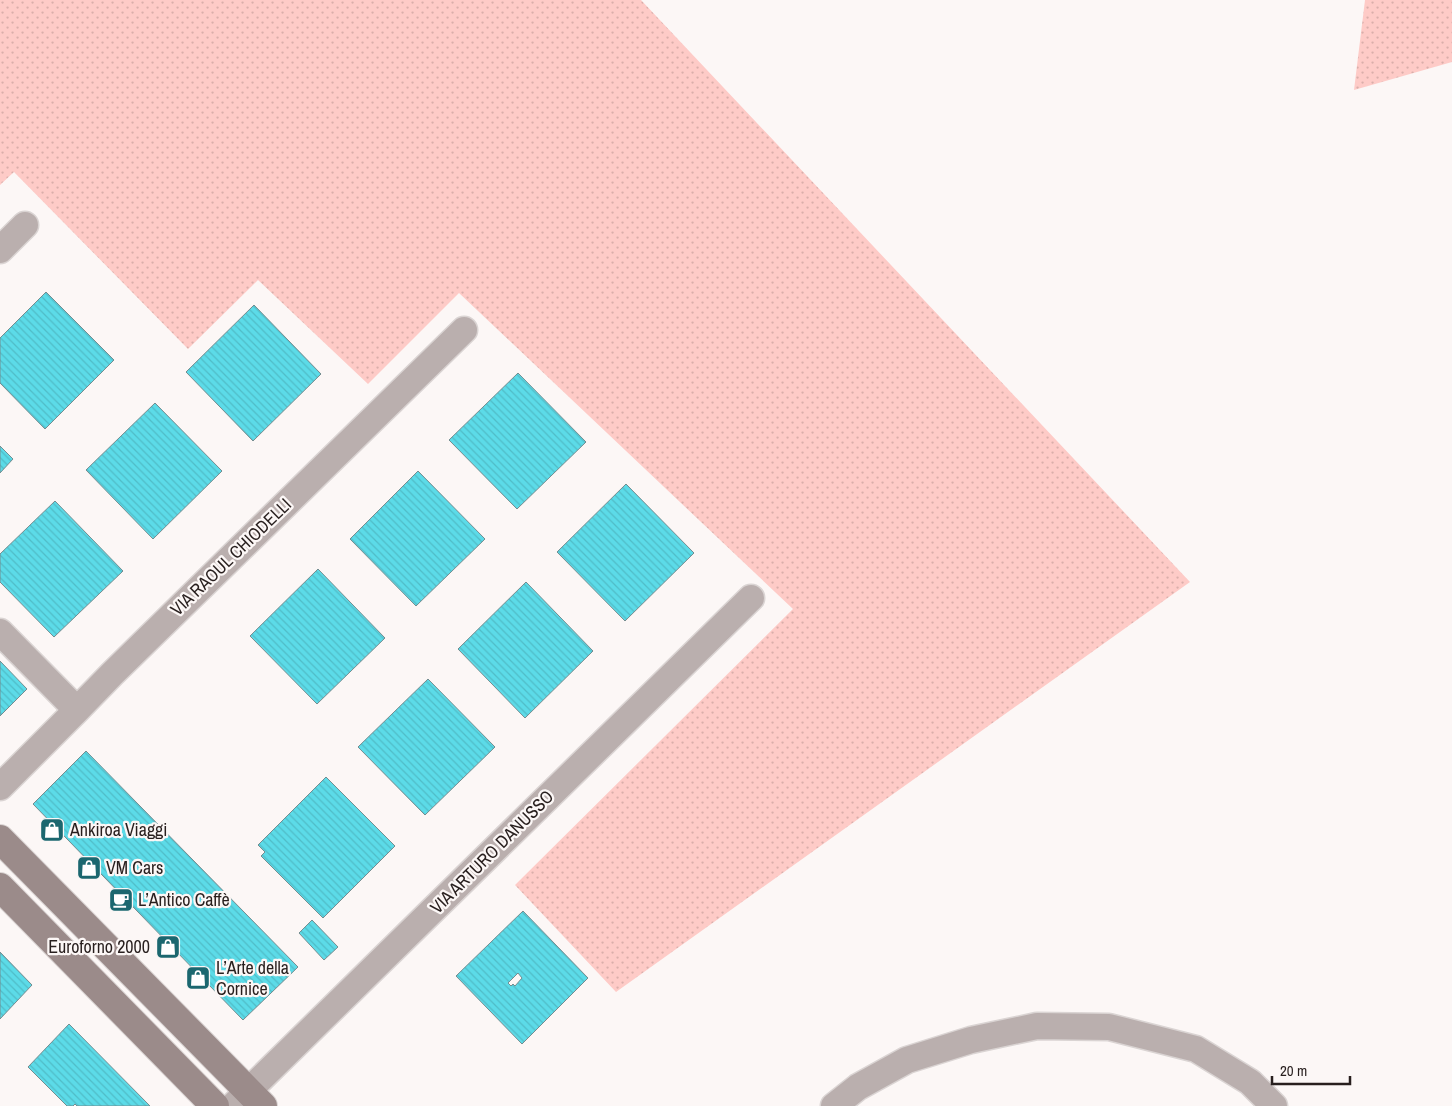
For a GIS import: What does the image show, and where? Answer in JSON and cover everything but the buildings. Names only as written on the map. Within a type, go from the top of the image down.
[{"type":"main road","points":[[0,839],[248,1101]]},
{"type":"main road","points":[[0,888],[215,1106]]},
{"type":"street","points":[[0,250],[25,225]]},
{"type":"street","name":"VIA RAOUL CHIODELLI","points":[[0,787],[112,674],[464,330]]},
{"type":"street","name":"VIA ARTURO DANUSSO","points":[[248,1101],[750,598]]},
{"type":"street","points":[[0,632],[77,710]]},
{"type":"street","points":[[834,1106],[858,1087],[906,1060],[971,1040],[1038,1026],[1109,1027],[1196,1049],[1250,1082],[1274,1106]]},
{"type":"shaded area","points":[[0,0],[641,0],[1190,582],[616,992],[515,885],[793,609],[459,293],[368,384],[258,280],[188,349],[14,172],[0,185]]},
{"type":"shaded area","points":[[1365,0],[1452,0],[1452,62],[1354,90]]},
{"type":"place","name":"Ankiroa Viaggi","points":[[52,830]]},
{"type":"place","name":"VM Cars","points":[[89,868]]},
{"type":"place","name":"L’Antico Caffè","points":[[121,900]]},
{"type":"place","name":"Euroforno 2000","points":[[168,947]]},
{"type":"place","name":"L’Arte della Cornice","points":[[198,978]]}]
